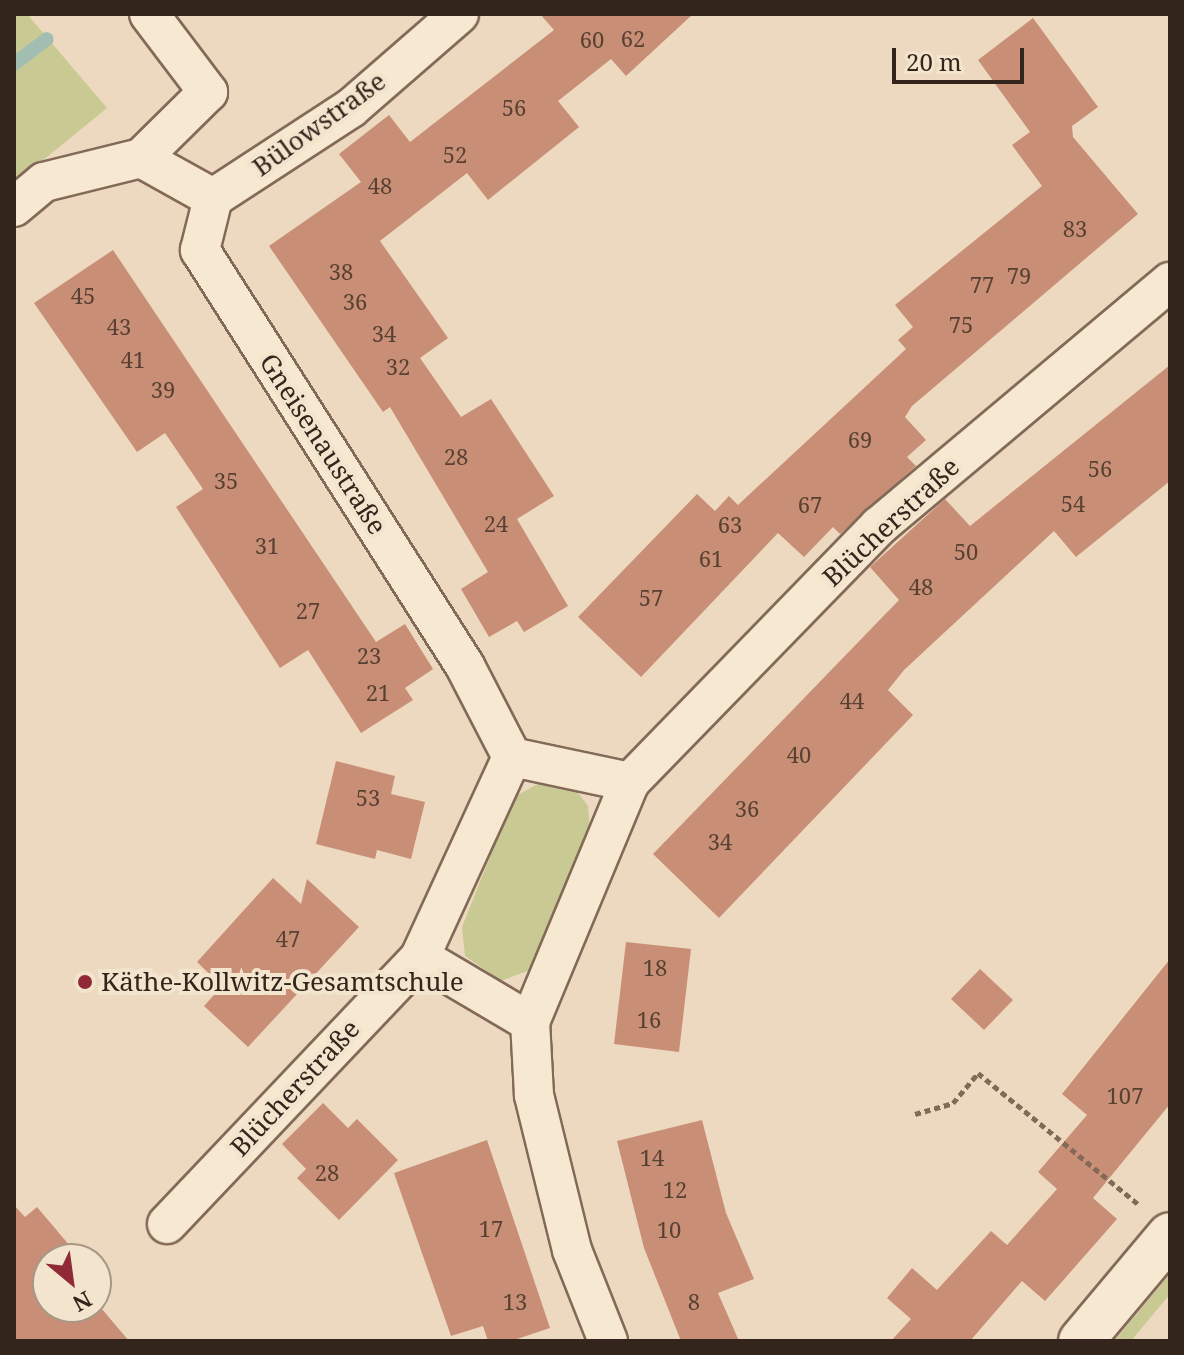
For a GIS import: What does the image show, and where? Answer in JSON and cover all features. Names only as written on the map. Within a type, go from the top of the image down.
[{"type":"main road","points":[[1081,1341],[1158,1223]]},
{"type":"street","points":[[14,207],[44,182],[141,158],[208,92],[149,14]]},
{"type":"street","name":"Bülowstraße","points":[[213,198],[351,108],[459,14]]},
{"type":"street","points":[[141,158],[213,198]]},
{"type":"street","name":"Gneisenaustraße","points":[[213,198],[200,250],[465,666],[512,757]]},
{"type":"street","name":"Blücherstraße","points":[[530,1022],[630,782],[879,526],[1170,282]]},
{"type":"street","points":[[512,757],[630,782]]},
{"type":"street","name":"Blücherstraße","points":[[167,1224],[420,957],[512,757]]},
{"type":"street","points":[[420,957],[530,1022],[534,1095],[572,1250],[608,1341]]},
{"type":"path","points":[[915,1114],[953,1103],[978,1073],[1158,1223]]},
{"type":"green space","points":[[14,14],[27,14],[107,108],[14,184]]},
{"type":"green space","points":[[545,780],[576,790],[588,806],[590,830],[535,968],[501,981],[465,956],[462,927],[516,796]]},
{"type":"green space","points":[[1170,1274],[1170,1294],[1131,1341],[1114,1341]]},
{"type":"building","points":[[540,14],[693,14],[626,76],[611,59],[558,101],[579,127],[488,200],[467,173],[380,241],[448,338],[420,358],[461,417],[491,399],[554,496],[517,519],[568,606],[524,632],[517,621],[489,637],[461,589],[488,572],[390,407],[383,412],[269,246],[361,182],[339,154],[389,115],[410,142],[554,30]]},
{"type":"building","points":[[1033,18],[1098,107],[1072,126],[1073,137],[1138,214],[912,406],[905,417],[926,440],[907,457],[916,466],[840,534],[833,527],[804,557],[778,533],[641,677],[578,617],[697,494],[715,511],[729,496],[738,505],[906,349],[898,340],[913,327],[895,305],[1042,186],[1012,145],[1030,132],[978,60]]},
{"type":"building","points":[[113,250],[376,642],[405,624],[433,669],[405,688],[413,700],[361,733],[308,650],[280,668],[176,507],[203,489],[165,433],[137,452],[34,303]]},
{"type":"building","points":[[1170,365],[1170,481],[1076,557],[1054,531],[904,670],[888,690],[913,715],[719,918],[653,854],[899,600],[870,567],[945,499],[970,526]]},
{"type":"building","points":[[336,761],[395,776],[391,794],[425,802],[411,859],[377,850],[375,859],[316,844]]},
{"type":"building","points":[[273,878],[301,904],[307,879],[359,927],[248,1047],[204,1006],[222,986],[197,962]]},
{"type":"building","points":[[626,942],[691,949],[679,1052],[614,1044]]},
{"type":"building","points":[[1170,959],[1170,1104],[1093,1198],[1117,1219],[1045,1301],[1022,1281],[970,1341],[891,1341],[911,1319],[887,1298],[912,1268],[937,1290],[991,1231],[1007,1245],[1057,1189],[1038,1172],[1087,1115],[1062,1094]]},
{"type":"building","points":[[980,969],[1013,1000],[984,1030],[951,999]]},
{"type":"building","points":[[323,1103],[348,1128],[357,1119],[398,1160],[339,1220],[297,1178],[306,1169],[282,1144]]},
{"type":"building","points":[[702,1120],[726,1213],[754,1279],[718,1293],[739,1341],[681,1341],[644,1248],[617,1141]]},
{"type":"building","points":[[487,1140],[550,1328],[511,1341],[488,1341],[483,1326],[451,1336],[394,1173]]},
{"type":"building","points":[[14,1205],[25,1217],[37,1207],[67,1243],[32,1243],[32,1323],[112,1321],[129,1341],[14,1341]]},
{"type":"waterway","points":[[14,64],[47,39]]},
{"type":"place","name":"Käthe-Kollwitz-Gesamtschule","points":[[85,982]]}]
